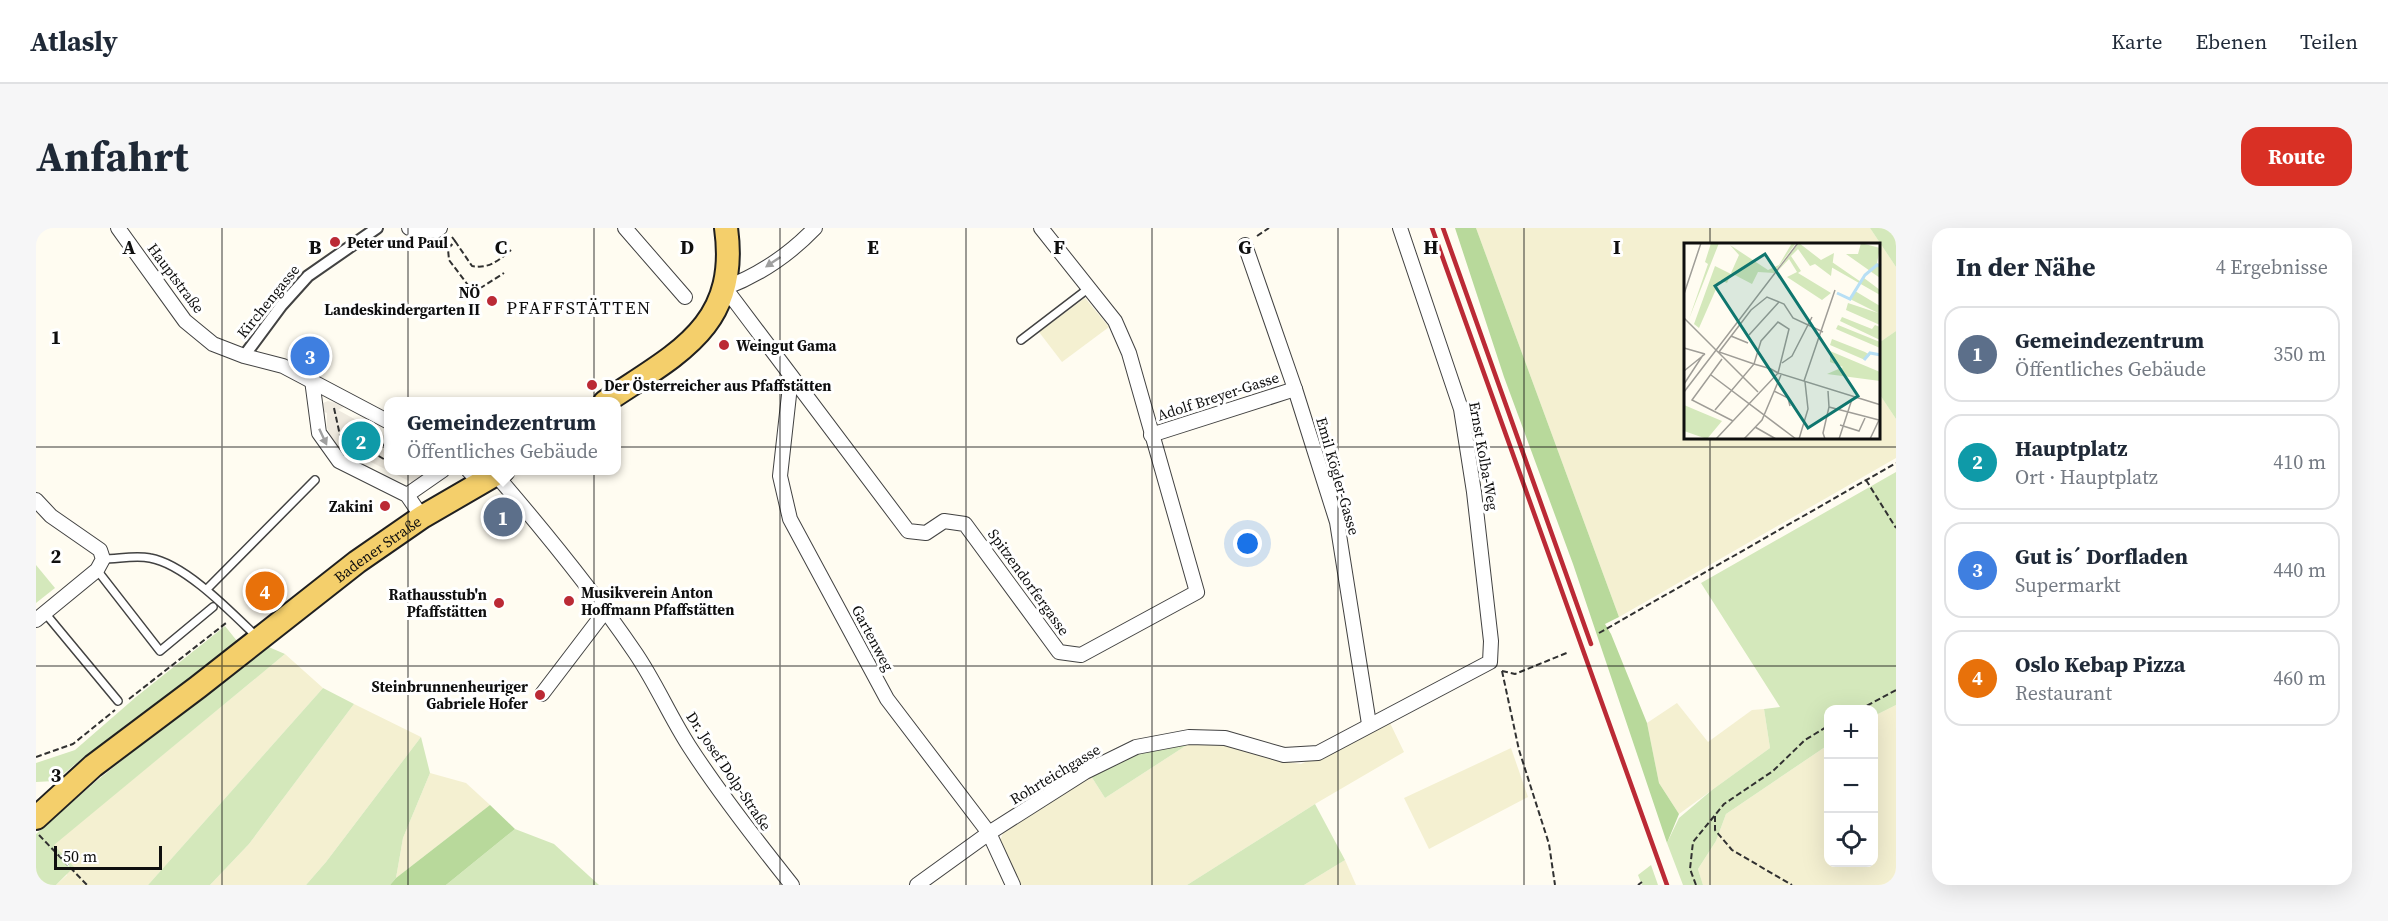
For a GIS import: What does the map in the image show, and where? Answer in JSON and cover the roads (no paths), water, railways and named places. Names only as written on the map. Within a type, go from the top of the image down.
[{"type":"main road","points":[[612,397],[687,347],[715,313],[725,288],[730,252],[726,228]]},
{"type":"main road","name":"Badener Straße","points":[[37,818],[93,766],[357,562],[487,475]]},
{"type":"street","name":"Hauptstraße","points":[[118,228],[185,321],[213,344],[244,356],[284,366],[312,380],[384,425]]},
{"type":"street","name":"Kirchengasse","points":[[244,356],[281,306],[308,276],[377,228]]},
{"type":"street","points":[[409,228],[442,232]]},
{"type":"street","points":[[624,228],[685,297]]},
{"type":"street","points":[[725,288],[746,280],[773,263],[815,228]]},
{"type":"street","name":"Spitzendorfergasse","points":[[725,288],[908,531],[926,533],[945,521],[965,524],[1059,652],[1081,655],[1197,592],[1129,353],[1115,321],[1041,228]]},
{"type":"street","name":"Ernst Kolba-Weg","points":[[1400,228],[1461,409],[1476,504],[1491,640],[1490,662]]},
{"type":"street","name":"Emil Kögler-Gasse","points":[[1245,244],[1337,522],[1369,724]]},
{"type":"street","name":"Gartenweg","points":[[791,377],[780,476],[790,519],[887,699],[989,833],[1013,885]]},
{"type":"street","points":[[312,380],[319,434],[344,459],[407,495],[422,517]]},
{"type":"street","name":"Adolf Breyer-Gasse","points":[[1152,435],[1294,389]]},
{"type":"street","points":[[788,419],[812,404]]},
{"type":"street","points":[[407,495],[437,475]]},
{"type":"street","name":"Dr. Josef Dolp-Straße","points":[[487,475],[536,521],[606,610],[636,654],[693,752],[749,831],[792,885]]},
{"type":"street","points":[[36,500],[51,516],[100,550],[100,565],[40,616]]},
{"type":"street","points":[[542,694],[606,610]]},
{"type":"street","name":"Rohrteichgasse","points":[[917,885],[989,833],[1085,772],[1136,747],[1189,737],[1225,738],[1284,755],[1318,753],[1490,662]]},
{"type":"lane","points":[[1021,340],[1089,288]]},
{"type":"lane","points":[[207,589],[315,480]]},
{"type":"lane","points":[[213,607],[160,651],[100,565],[150,558],[171,567],[207,589],[258,638]]},
{"type":"lane","points":[[40,616],[118,705]]},
{"type":"railway","points":[[1432,228],[1667,885]]},
{"type":"railway","points":[[1443,228],[1591,644]]},
{"type":"place","name":"Peter und Paul","points":[[335,242]]},
{"type":"place","name":"NÖ Landeskindergarten II","points":[[492,301]]},
{"type":"place","name":"Weingut Gama","points":[[724,345]]},
{"type":"place","name":"Gut is´ Dorfladen","points":[[310,356]]},
{"type":"place","name":"Der Österreicher aus Pfaffstätten","points":[[592,385]]},
{"type":"place","name":"Hauptplatz","points":[[361,441]]},
{"type":"place","name":"Zakini","points":[[385,506]]},
{"type":"place","name":"Gemeindezentrum","points":[[503,517]]},
{"type":"place","name":"Oslo Kebap Pizza","points":[[265,591]]},
{"type":"place","name":"Musikverein Anton Hoffmann Pfaffstätten","points":[[569,601]]},
{"type":"place","name":"Rathausstub'n Pfaffstätten","points":[[499,603]]},
{"type":"place","name":"Steinbrunnenheuriger Gabriele Hofer","points":[[540,695]]},
{"type":"district","name":"PFAFFSTÄTTEN","points":[[579,307]]}]
